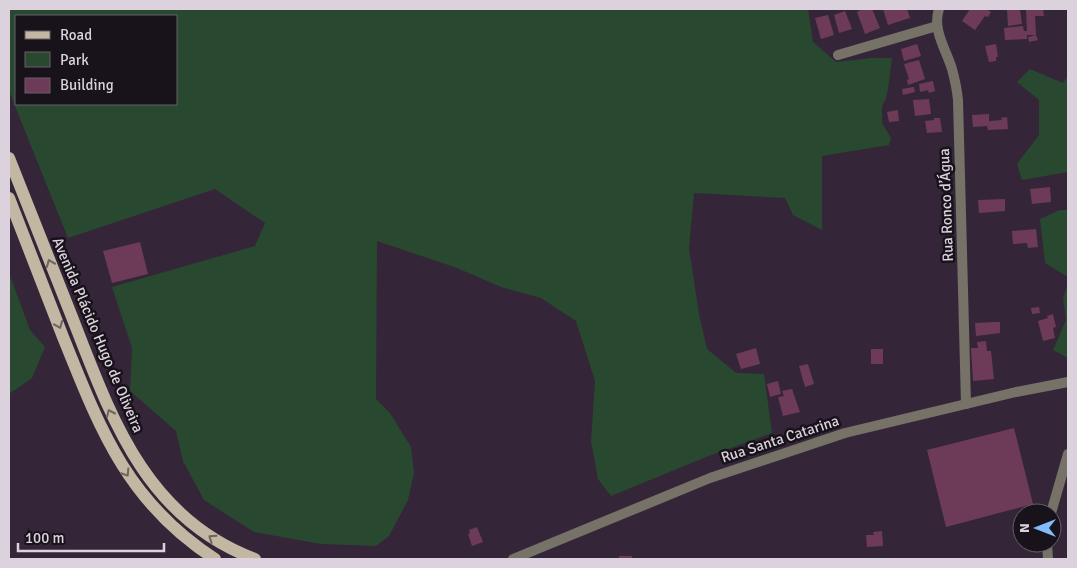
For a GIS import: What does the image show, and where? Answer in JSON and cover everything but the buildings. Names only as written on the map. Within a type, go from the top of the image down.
[{"type":"main road","name":"Avenida Plácido Hugo de Oliveira","points":[[9,158],[103,396],[127,446],[144,472],[159,490],[199,529],[217,542],[255,559]]},
{"type":"main road","name":"Avenida Plácido Hugo de Oliveira","points":[[9,198],[84,389],[119,462],[144,498],[188,540],[215,559]]},
{"type":"street","name":"Rua Ronco d’Água","points":[[939,9],[937,26],[952,68],[958,100],[966,404]]},
{"type":"street","points":[[838,55],[937,26]]},
{"type":"street","name":"Rua Santa Catarina","points":[[513,559],[726,473],[845,433],[1068,382]]},
{"type":"street","points":[[1054,503],[1068,454]]},
{"type":"green space","points":[[9,9],[808,9],[813,42],[836,62],[892,58],[888,89],[882,107],[882,123],[891,138],[889,145],[822,156],[822,230],[793,215],[785,198],[694,193],[689,248],[699,314],[707,349],[736,373],[764,374],[772,433],[706,457],[611,496],[598,479],[591,441],[595,381],[576,321],[541,298],[501,287],[457,268],[377,241],[376,399],[390,413],[411,447],[414,473],[408,500],[389,536],[376,546],[321,544],[254,532],[204,500],[183,461],[176,431],[130,391],[132,348],[112,287],[255,246],[265,223],[215,189],[68,238],[9,91]]},
{"type":"green space","points":[[1030,69],[1063,83],[1068,76],[1068,172],[1022,180],[1017,164],[1039,135],[1039,100],[1017,82]]},
{"type":"green space","points":[[1060,210],[1068,210],[1068,277],[1045,263],[1040,219]]},
{"type":"green space","points":[[9,273],[30,330],[45,347],[32,378],[9,394]]},
{"type":"green space","points":[[1068,283],[1068,358],[1053,350],[1066,320],[1063,298]]}]
